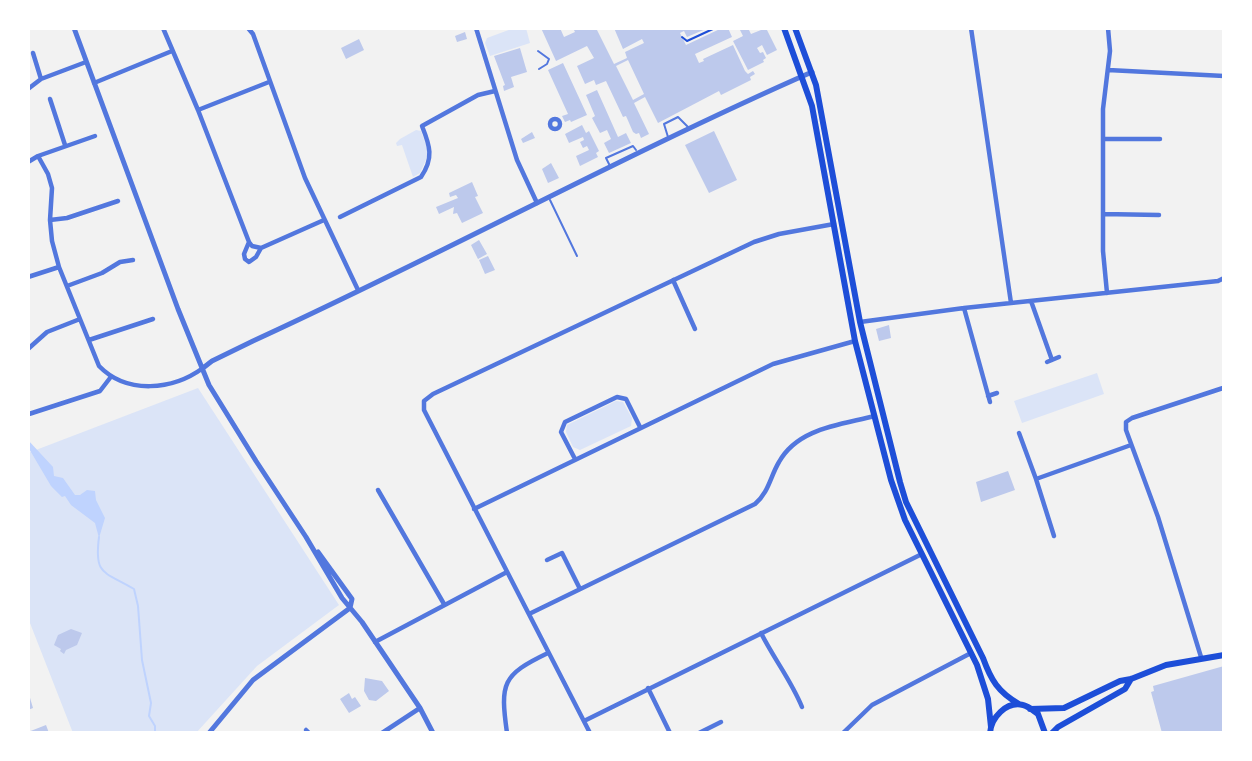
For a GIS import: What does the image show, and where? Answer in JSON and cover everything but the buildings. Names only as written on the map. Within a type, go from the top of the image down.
[{"type":"main road","points":[[785,28],[812,106],[855,341],[897,501],[977,665],[988,699],[990,731]]},
{"type":"main road","points":[[795,28],[812,72],[860,322],[906,502],[990,678],[1004,696],[1038,714],[1045,733]]},
{"type":"main road","points":[[1030,709],[1064,708],[1120,681],[1166,665],[1224,655]]},
{"type":"main road","points":[[1052,733],[1125,689],[1131,679]]},
{"type":"main road","points":[[990,731],[1001,711],[1018,704]]},
{"type":"street","points":[[74,28],[178,309],[209,385],[350,608],[420,708],[433,733]]},
{"type":"street","points":[[163,28],[252,246],[261,248],[324,220]]},
{"type":"street","points":[[248,28],[253,31],[305,178],[358,290]]},
{"type":"street","points":[[476,28],[517,160],[537,203]]},
{"type":"street","points":[[971,28],[1012,303]]},
{"type":"street","points":[[1107,293],[1103,251],[1103,110],[1110,51],[1108,28]]},
{"type":"street","points":[[94,83],[172,51]]},
{"type":"street","points":[[33,53],[41,79]]},
{"type":"street","points":[[28,89],[41,79],[86,62]]},
{"type":"street","points":[[1108,70],[1224,75]]},
{"type":"street","points":[[38,156],[52,188],[50,219],[59,267],[99,366],[110,378],[155,387],[169,385],[218,358],[688,128],[812,72]]},
{"type":"street","points":[[198,110],[269,82]]},
{"type":"street","points":[[340,217],[421,177],[427,168],[431,150],[422,126],[478,95],[495,91]]},
{"type":"street","points":[[50,99],[65,145]]},
{"type":"street","points":[[28,162],[65,145],[95,136]]},
{"type":"street","points":[[1103,139],[1160,139]]},
{"type":"street","points":[[50,219],[67,218],[118,201]]},
{"type":"street","points":[[1103,214],[1159,215]]},
{"type":"street","points":[[590,733],[424,410],[424,401],[433,394],[754,242],[779,234],[834,224]]},
{"type":"street","points":[[249,242],[244,254],[249,262],[261,248]]},
{"type":"street","points":[[67,286],[102,273],[120,262],[133,260]]},
{"type":"street","points":[[28,277],[59,267]]},
{"type":"street","points":[[860,322],[964,308],[1218,282],[1224,278]]},
{"type":"street","points":[[673,280],[695,328]]},
{"type":"street","points":[[1031,301],[1050,361],[1059,357]]},
{"type":"street","points":[[964,308],[989,399],[997,393]]},
{"type":"street","points":[[89,340],[153,319]]},
{"type":"street","points":[[28,349],[47,332],[80,320]]},
{"type":"street","points":[[474,509],[773,363],[855,341]]},
{"type":"street","points":[[29,414],[100,391],[110,378]]},
{"type":"street","points":[[1202,657],[1126,422],[1223,388]]},
{"type":"street","points":[[575,459],[561,432],[565,422],[575,417],[617,397],[626,399],[640,427]]},
{"type":"street","points":[[529,614],[755,504],[763,497],[779,462],[791,445],[806,434],[875,416]]},
{"type":"street","points":[[1019,433],[1054,536]]},
{"type":"street","points":[[1036,478],[1132,445]]},
{"type":"street","points":[[378,490],[443,604]]},
{"type":"street","points":[[547,560],[562,553],[580,589]]},
{"type":"street","points":[[583,721],[922,554]]},
{"type":"street","points":[[375,642],[507,572]]},
{"type":"street","points":[[209,733],[253,680],[350,608]]},
{"type":"street","points":[[761,633],[775,661],[792,683],[803,707]]},
{"type":"street","points":[[507,733],[502,699],[505,686],[520,667],[548,653]]},
{"type":"street","points":[[844,733],[872,705],[971,653]]},
{"type":"street","points":[[648,688],[670,733]]},
{"type":"street","points":[[382,733],[420,708]]},
{"type":"street","points":[[699,733],[721,722]]},
{"type":"lane","points":[[538,51],[549,59],[547,64],[539,69]]},
{"type":"lane","points":[[668,138],[664,124],[678,117],[688,128]]},
{"type":"lane","points":[[549,198],[577,256]]},
{"type":"path","points":[[682,37],[687,41],[715,28]]},
{"type":"shaded area","points":[[514,28],[526,28],[530,43],[490,56],[485,43],[487,38]]},
{"type":"shaded area","points":[[416,130],[421,131],[429,153],[420,173],[413,177],[402,145],[397,146],[396,143]]},
{"type":"shaded area","points":[[1097,373],[1104,394],[1022,423],[1014,401]]},
{"type":"shaded area","points":[[198,388],[339,605],[257,666],[196,733],[73,733],[28,618],[28,453]]},
{"type":"shaded area","points":[[616,401],[623,402],[632,418],[631,426],[580,450],[573,447],[566,432],[567,425]]},
{"type":"water","points":[[28,440],[53,467],[54,476],[63,478],[75,495],[87,490],[95,491],[96,500],[105,518],[99,538],[95,523],[51,486],[28,447]]},
{"type":"waterway","points":[[99,537],[98,559],[103,571],[134,589],[142,660],[151,703],[149,716],[155,726],[155,733]]}]
